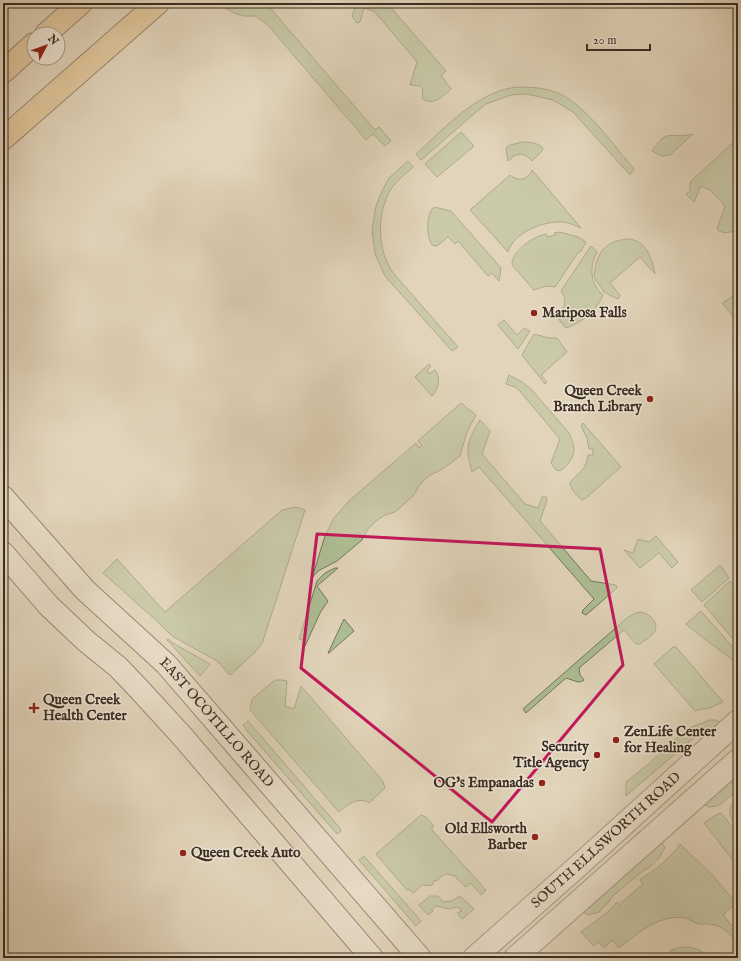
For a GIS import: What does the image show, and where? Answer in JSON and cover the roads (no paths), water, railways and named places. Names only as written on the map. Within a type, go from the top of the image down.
[{"type":"main road","points":[[55,26],[81,3]]},
{"type":"main road","points":[[3,139],[158,3]]},
{"type":"main road","points":[[3,72],[26,51]]},
{"type":"main road","name":"EAST OCOTILLO ROAD","points":[[3,497],[85,590],[166,664],[420,958]]},
{"type":"main road","points":[[3,553],[49,606],[86,641],[118,667],[138,688],[187,742],[372,958]]},
{"type":"main road","name":"SOUTH ELLSWORTH ROAD","points":[[474,958],[738,721]]},
{"type":"main road","name":"SOUTH ELLSWORTH ROAD","points":[[515,958],[738,760]]},
{"type":"place","name":"Mariposa Falls","points":[[534,313]]},
{"type":"place","name":"Queen Creek Branch Library","points":[[650,399]]},
{"type":"place","name":"Queen Creek Health Center","points":[[34,708]]},
{"type":"place","name":"ZenLife Center for Healing","points":[[616,740]]},
{"type":"place","name":"Security Title Agency","points":[[597,755]]},
{"type":"place","name":"OG's Empanadas","points":[[542,783]]},
{"type":"place","name":"Old Ellsworth Barber","points":[[535,837]]},
{"type":"place","name":"Queen Creek Auto","points":[[183,853]]}]
